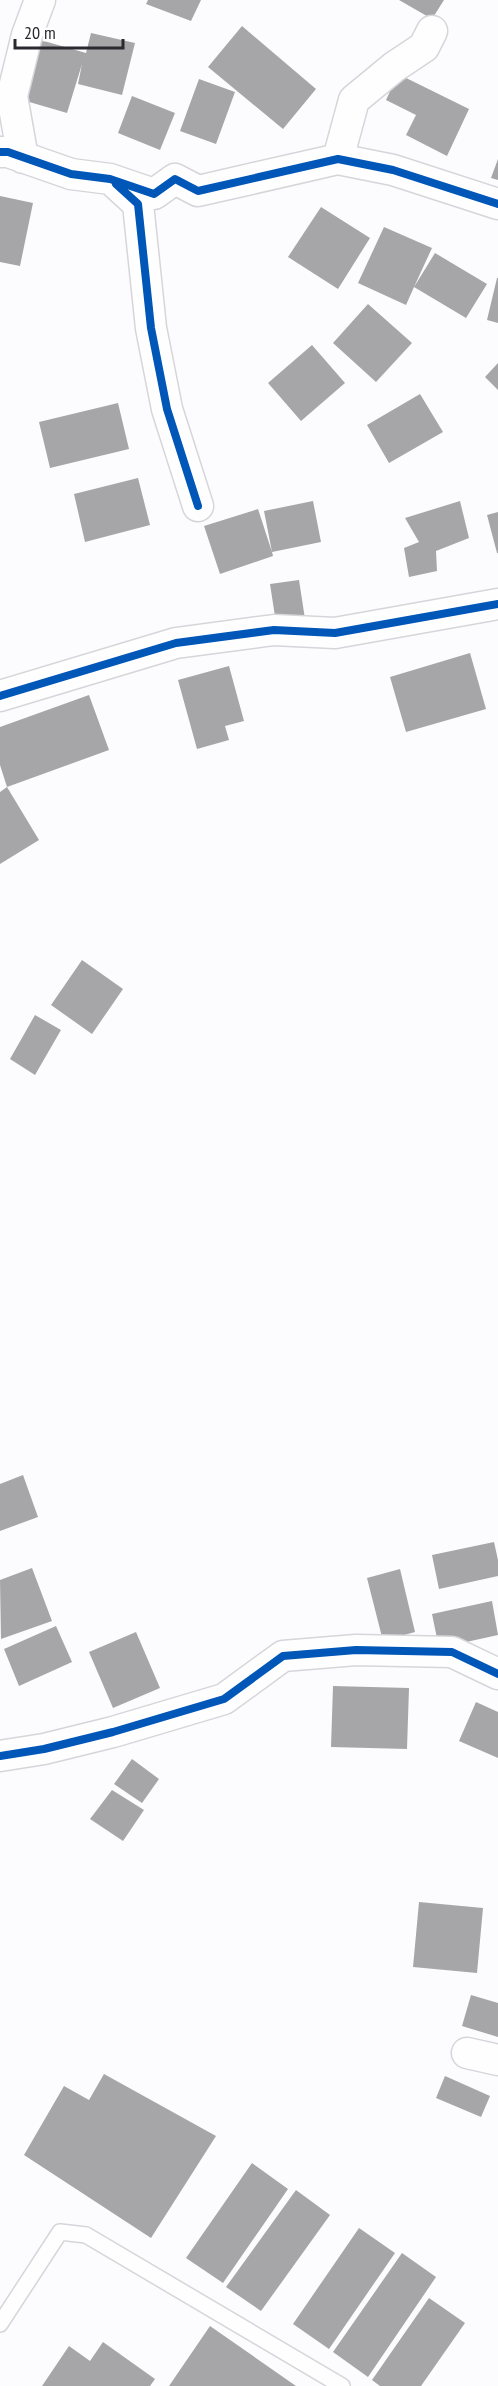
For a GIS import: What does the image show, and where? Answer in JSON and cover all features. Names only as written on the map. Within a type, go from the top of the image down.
[{"type":"street","points":[[39,0],[27,35],[12,96],[12,155],[71,174],[110,179],[154,194],[175,179],[198,190],[338,159],[393,170],[498,204]]},
{"type":"street","points":[[338,159],[354,100],[394,67],[424,47],[432,31]]},
{"type":"street","points":[[110,179],[138,204],[151,328],[171,421],[198,506]]},
{"type":"street","points":[[0,696],[176,643],[274,630],[335,633],[498,604]]},
{"type":"street","points":[[0,1756],[44,1749],[113,1732],[224,1699],[283,1656],[356,1650],[452,1652],[498,1674]]},
{"type":"street","points":[[467,2054],[498,2060]]},
{"type":"lane","points":[[0,2324],[60,2232],[86,2235],[342,2386]]},
{"type":"building","points":[[148,0],[201,0],[191,21],[146,4]]},
{"type":"building","points":[[399,0],[444,0],[432,19]]},
{"type":"building","points":[[242,26],[316,89],[283,129],[208,67]]},
{"type":"building","points":[[91,33],[135,43],[122,95],[78,84],[82,64],[67,113],[19,99],[37,39],[86,53]]},
{"type":"building","points":[[398,74],[469,109],[447,156],[406,135],[416,115],[386,100]]},
{"type":"building","points":[[199,79],[235,92],[216,144],[180,131]]},
{"type":"building","points":[[132,96],[175,113],[160,150],[118,133]]},
{"type":"building","points":[[498,159],[498,180],[491,178]]},
{"type":"building","points":[[0,196],[33,203],[20,266],[0,262]]},
{"type":"building","points":[[321,207],[370,238],[338,289],[288,257]]},
{"type":"building","points":[[384,227],[432,248],[406,305],[358,283]]},
{"type":"building","points":[[435,253],[487,284],[466,318],[414,287]]},
{"type":"building","points":[[498,278],[498,323],[487,320]]},
{"type":"building","points":[[368,304],[412,343],[376,382],[333,343]]},
{"type":"building","points":[[312,345],[345,383],[301,421],[268,383]]},
{"type":"building","points":[[498,363],[498,390],[485,377]]},
{"type":"building","points":[[420,394],[443,432],[389,463],[367,425]]},
{"type":"building","points":[[118,403],[129,449],[50,468],[39,422]]},
{"type":"building","points":[[138,478],[150,525],[85,542],[74,494]]},
{"type":"building","points":[[313,501],[321,542],[272,552],[264,511]]},
{"type":"building","points":[[460,501],[469,538],[436,551],[437,571],[409,577],[404,548],[419,542],[405,518]]},
{"type":"building","points":[[258,509],[273,556],[220,574],[204,526]]},
{"type":"building","points":[[498,512],[498,553],[497,553],[487,515]]},
{"type":"building","points":[[299,580],[305,619],[276,623],[270,584]]},
{"type":"building","points":[[470,653],[486,709],[406,732],[390,677]]},
{"type":"building","points":[[229,666],[244,721],[225,726],[229,740],[197,749],[178,680]]},
{"type":"building","points":[[89,695],[109,750],[7,787],[0,765],[0,727]]},
{"type":"building","points":[[7,787],[39,840],[0,864],[0,792]]},
{"type":"building","points":[[82,960],[123,989],[92,1034],[51,1005]]},
{"type":"building","points":[[35,1015],[61,1030],[35,1075],[10,1059]]},
{"type":"building","points":[[23,1475],[38,1517],[0,1531],[0,1484]]},
{"type":"building","points":[[494,1542],[498,1560],[498,1576],[439,1589],[432,1555]]},
{"type":"building","points":[[32,1568],[52,1621],[1,1639],[0,1580]]},
{"type":"building","points":[[400,1569],[415,1632],[383,1641],[367,1578]]},
{"type":"building","points":[[492,1601],[498,1635],[439,1648],[432,1614]]},
{"type":"building","points":[[56,1626],[72,1662],[19,1686],[4,1649]]},
{"type":"building","points":[[136,1632],[160,1688],[113,1708],[89,1652]]},
{"type":"building","points":[[333,1686],[409,1688],[407,1749],[331,1747]]},
{"type":"building","points":[[476,1702],[498,1712],[498,1758],[459,1741]]},
{"type":"building","points":[[132,1759],[159,1779],[142,1803],[114,1784]]},
{"type":"building","points":[[112,1790],[144,1810],[123,1841],[90,1819]]},
{"type":"building","points":[[419,1902],[483,1908],[477,1973],[413,1967]]},
{"type":"building","points":[[471,1995],[498,2003],[498,2037],[462,2026]]},
{"type":"building","points":[[104,2074],[216,2136],[151,2238],[24,2155],[64,2086],[89,2100]]},
{"type":"building","points":[[445,2076],[490,2096],[481,2117],[436,2098]]},
{"type":"building","points":[[252,2163],[288,2189],[223,2283],[186,2258]]},
{"type":"building","points":[[296,2190],[330,2215],[261,2311],[226,2287]]},
{"type":"building","points":[[359,2228],[395,2253],[329,2349],[293,2324]]},
{"type":"building","points":[[402,2253],[436,2277],[368,2377],[333,2352]]},
{"type":"building","points":[[429,2298],[465,2323],[421,2386],[380,2386],[372,2380]]},
{"type":"building","points":[[210,2326],[296,2386],[169,2386]]},
{"type":"building","points":[[103,2342],[155,2379],[150,2386],[42,2386],[69,2346],[90,2361]]},
{"type":"cycle path","points":[[0,152],[8,152],[71,174],[110,179],[154,194],[175,179],[198,191],[338,159],[393,170],[498,204]]},
{"type":"cycle path","points":[[116,184],[138,204],[151,328],[167,409],[198,506]]},
{"type":"cycle path","points":[[0,696],[176,643],[274,630],[335,633],[498,604]]},
{"type":"cycle path","points":[[0,1756],[44,1749],[113,1732],[224,1699],[283,1656],[356,1650],[452,1652],[498,1674]]}]
